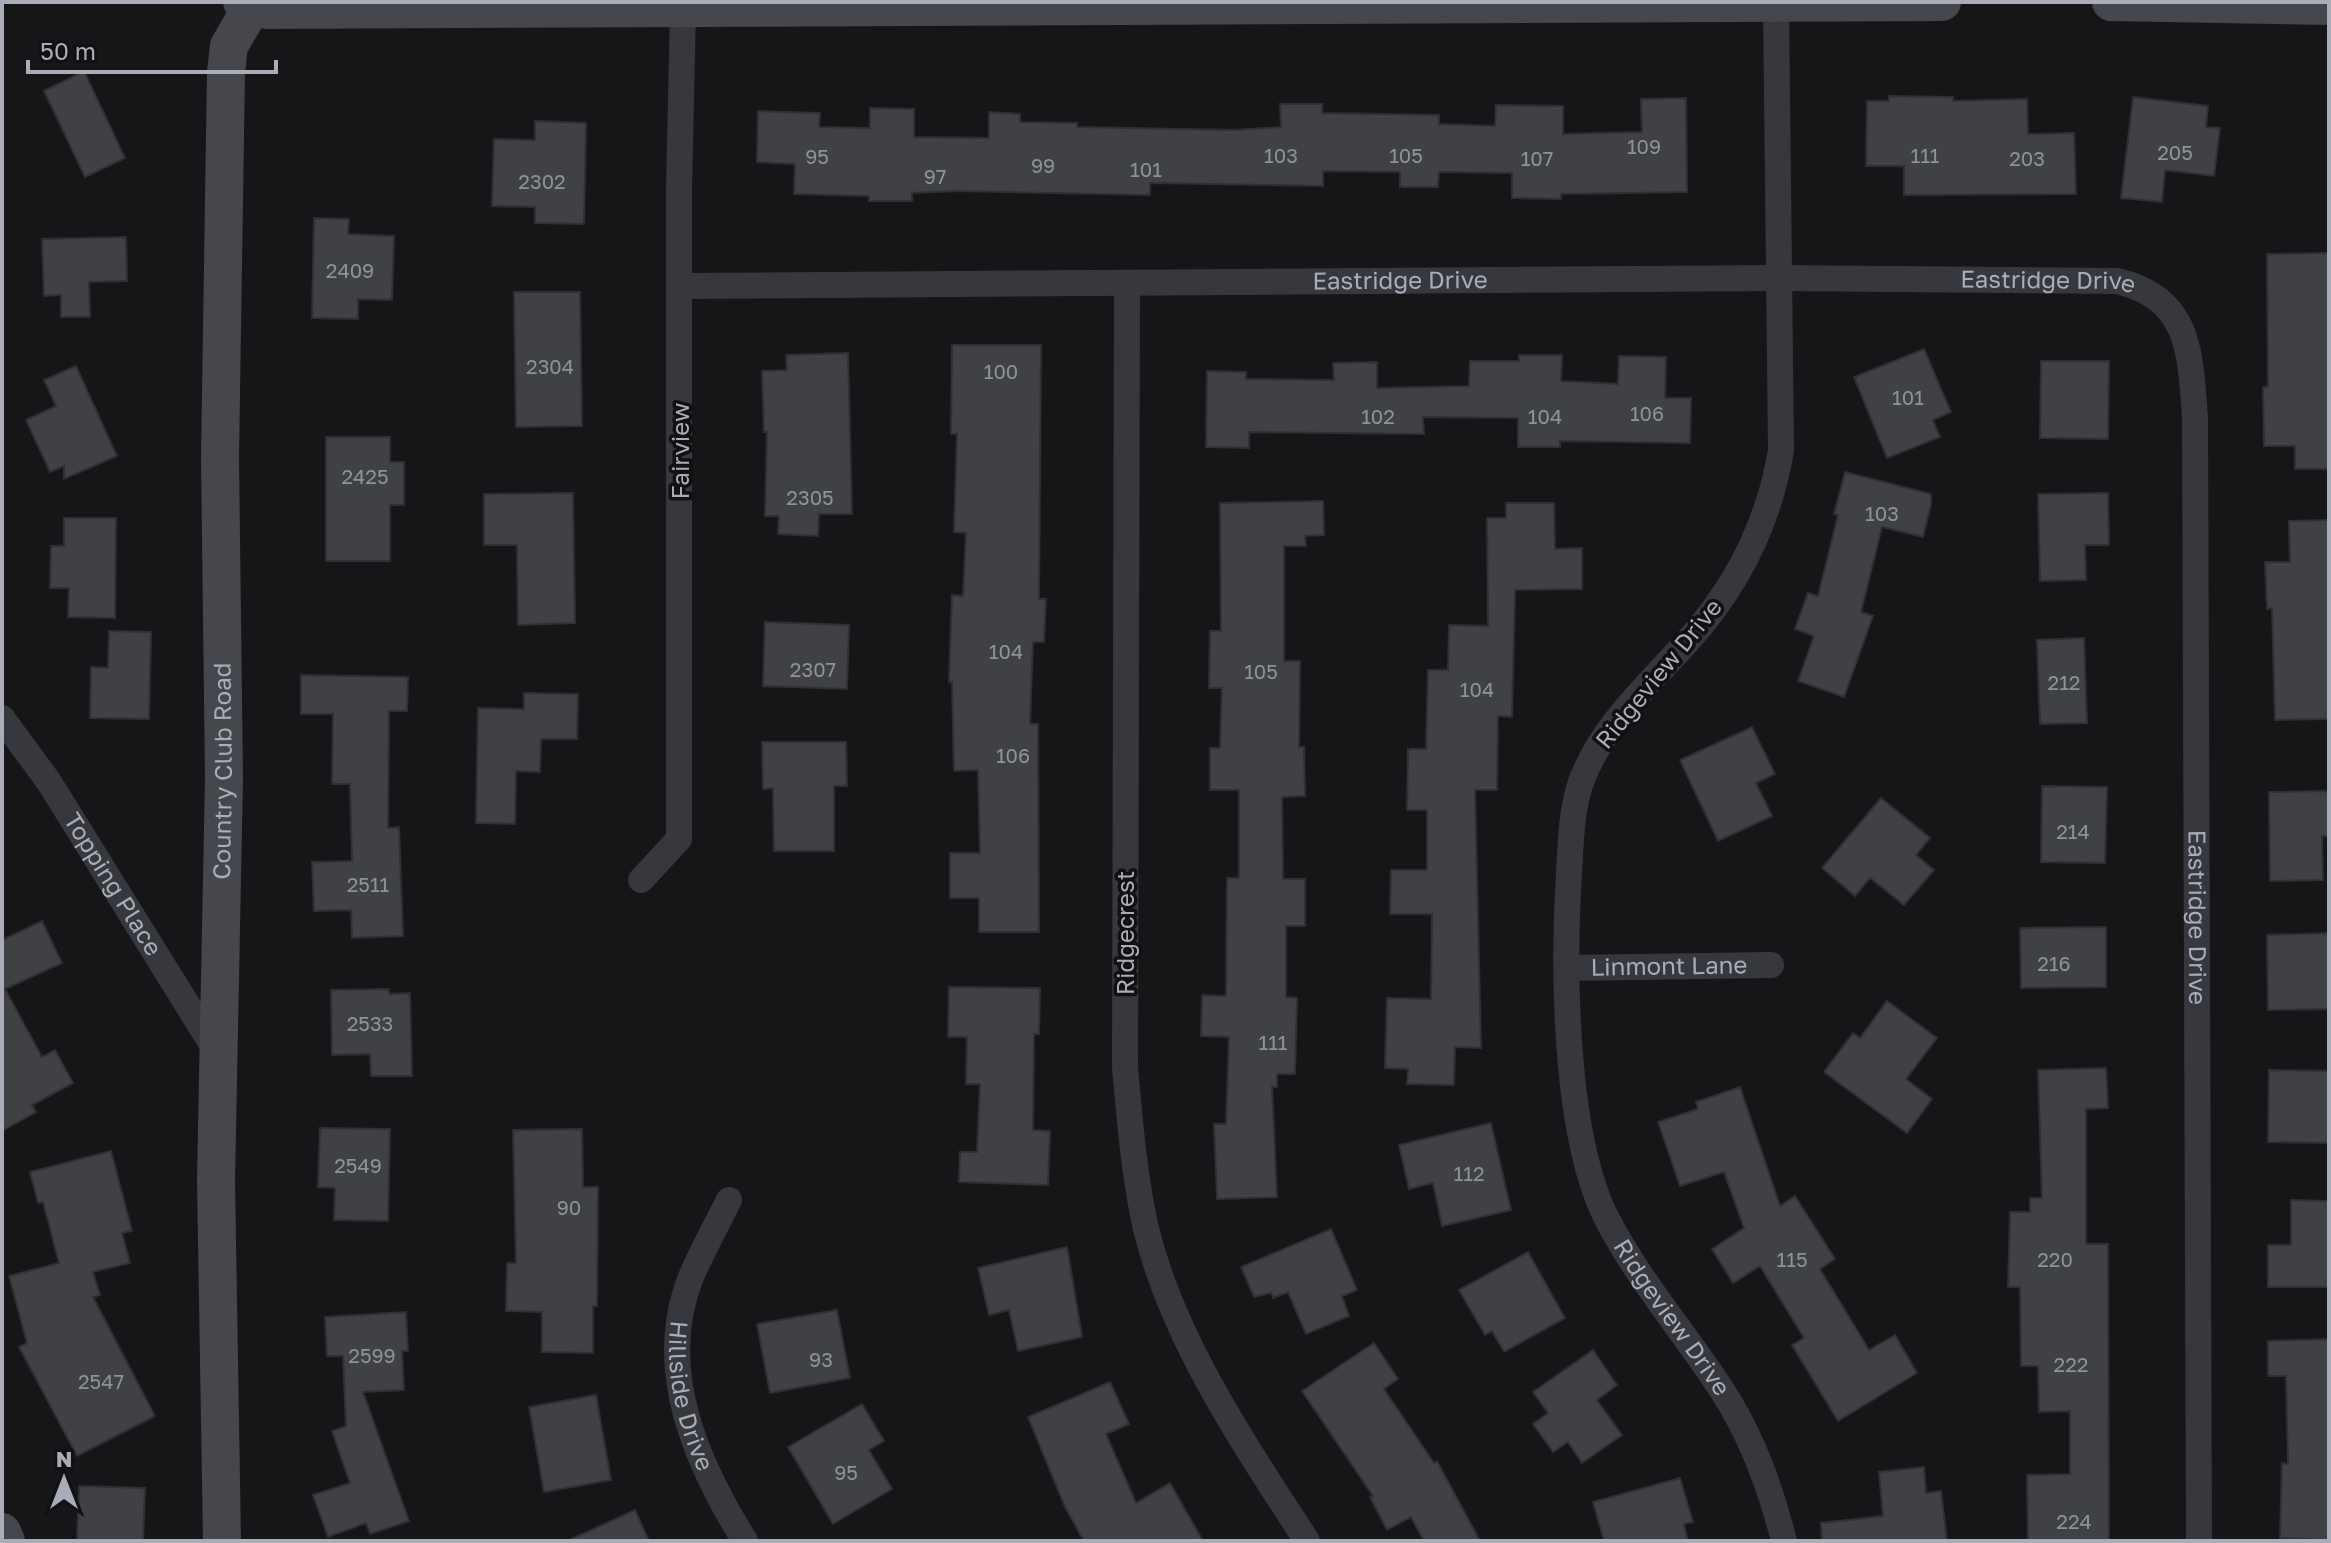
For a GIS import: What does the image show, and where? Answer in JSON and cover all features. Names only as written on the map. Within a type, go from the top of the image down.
[{"type":"street","points":[[246,5],[683,8],[1942,2]]},
{"type":"street","points":[[2111,2],[2329,6]]},
{"type":"street","name":"Ridgeview Drive","points":[[1776,3],[1781,450],[1774,496],[1756,542],[1716,605],[1633,699],[1595,754],[1581,783],[1573,814],[1567,968],[1578,1117],[1588,1170],[1606,1217],[1644,1284],[1725,1395],[1747,1434],[1772,1493],[1784,1541]]},
{"type":"street","name":"Country Club Road","points":[[222,1541],[218,1054],[224,778],[220,458],[226,72],[229,46],[246,5]]},
{"type":"street","name":"Fairview","points":[[641,880],[679,839],[682,286],[679,190],[683,8]]},
{"type":"street","name":"Eastridge Drive","points":[[682,286],[1779,278],[2117,281],[2136,285],[2164,305],[2183,327],[2189,346],[2195,417],[2199,1541]]},
{"type":"street","name":"Ridgecrest","points":[[1127,283],[1125,1067],[1134,1171],[1147,1232],[1169,1300],[1192,1348],[1261,1470],[1307,1541]]},
{"type":"street","name":"Topping Place","points":[[2,718],[49,782],[218,1054]]},
{"type":"street","name":"Linmont Lane","points":[[1567,968],[1771,965]]},
{"type":"street","name":"Hillside Drive","points":[[729,1200],[690,1279],[678,1332],[678,1374],[686,1419],[701,1462],[745,1541]]},
{"type":"street","points":[[2,1532],[6,1541]]},
{"type":"building","points":[[84,71],[125,158],[85,177],[44,91]]},
{"type":"building","points":[[1889,96],[1953,97],[1953,101],[2027,99],[2028,134],[2074,133],[2076,194],[1904,195],[1904,166],[1866,166],[1867,101],[1889,101]]},
{"type":"building","points":[[2133,97],[2208,106],[2206,127],[2220,128],[2214,176],[2165,170],[2162,202],[2121,198]]},
{"type":"building","points":[[1686,98],[1687,192],[1561,194],[1561,199],[1512,198],[1512,173],[1439,172],[1438,187],[1400,187],[1400,172],[1323,171],[1323,186],[1150,183],[1150,195],[958,191],[912,193],[912,201],[869,201],[869,196],[794,194],[795,164],[757,162],[758,111],[820,113],[819,127],[870,128],[870,108],[914,109],[914,137],[989,138],[989,112],[1020,114],[1020,122],[1077,123],[1077,127],[1234,130],[1281,127],[1280,104],[1322,104],[1322,113],[1439,115],[1439,124],[1495,126],[1496,105],[1563,106],[1563,134],[1642,132],[1641,99]]},
{"type":"building","points":[[535,121],[586,123],[584,224],[535,223],[535,207],[492,206],[494,139],[535,140]]},
{"type":"building","points":[[314,218],[349,219],[348,234],[394,236],[392,300],[358,299],[358,319],[312,318]]},
{"type":"building","points":[[126,237],[127,281],[89,282],[90,317],[61,317],[61,295],[44,296],[42,239]]},
{"type":"building","points":[[2329,253],[2329,469],[2295,469],[2295,446],[2264,446],[2263,387],[2268,387],[2267,254]]},
{"type":"building","points":[[514,292],[580,292],[582,426],[516,427]]},
{"type":"building","points":[[952,345],[1041,345],[1039,599],[1046,599],[1044,642],[1033,642],[1030,724],[1038,724],[1039,932],[979,932],[979,898],[950,898],[950,853],[980,853],[978,770],[954,771],[952,682],[949,682],[952,595],[963,596],[966,533],[954,532],[957,434],[951,434]]},
{"type":"building","points":[[1924,349],[1951,412],[1933,420],[1940,437],[1887,458],[1854,377]]},
{"type":"building","points":[[848,353],[852,514],[819,514],[818,536],[778,534],[779,516],[765,516],[767,432],[764,432],[762,371],[787,370],[786,355]]},
{"type":"building","points":[[1519,355],[1562,355],[1561,381],[1618,384],[1619,356],[1666,357],[1665,398],[1691,398],[1690,443],[1560,441],[1560,447],[1518,447],[1518,418],[1423,417],[1424,434],[1249,432],[1249,448],[1206,447],[1207,371],[1246,372],[1246,379],[1334,380],[1333,363],[1377,362],[1377,388],[1469,386],[1470,361],[1519,361]]},
{"type":"building","points":[[2041,361],[2109,361],[2108,439],[2040,438]]},
{"type":"building","points":[[76,366],[117,456],[64,479],[64,466],[50,472],[26,420],[56,406],[44,380]]},
{"type":"building","points":[[326,437],[390,437],[390,462],[404,462],[404,505],[390,505],[390,561],[326,561]]},
{"type":"building","points":[[1845,472],[1931,494],[1931,505],[1923,537],[1882,527],[1861,612],[1873,616],[1844,697],[1798,681],[1814,636],[1795,629],[1808,593],[1818,596]]},
{"type":"building","points":[[573,493],[575,623],[518,625],[517,545],[484,545],[484,494]]},
{"type":"building","points":[[2108,493],[2109,545],[2085,545],[2086,580],[2040,581],[2038,494]]},
{"type":"building","points":[[1323,501],[1324,535],[1305,536],[1306,546],[1284,546],[1284,661],[1300,661],[1299,747],[1304,747],[1305,796],[1282,797],[1283,879],[1305,879],[1305,926],[1286,926],[1286,997],[1297,998],[1295,1074],[1277,1074],[1277,1087],[1272,1087],[1277,1197],[1217,1199],[1214,1124],[1226,1124],[1229,1037],[1201,1036],[1202,995],[1226,996],[1227,878],[1239,878],[1239,790],[1210,790],[1210,748],[1220,748],[1222,688],[1209,688],[1210,631],[1221,631],[1220,503]]},
{"type":"building","points":[[1506,503],[1554,503],[1555,549],[1582,548],[1582,589],[1515,590],[1512,717],[1498,716],[1497,790],[1475,790],[1481,1048],[1455,1047],[1454,1085],[1407,1084],[1408,1069],[1385,1068],[1387,998],[1431,999],[1432,914],[1390,914],[1391,870],[1427,870],[1427,810],[1407,810],[1408,749],[1426,749],[1428,670],[1448,670],[1449,625],[1488,626],[1487,518],[1506,518]]},
{"type":"building","points":[[64,518],[116,518],[115,618],[68,617],[69,588],[50,588],[51,546],[64,546]]},
{"type":"building","points":[[2329,520],[2329,719],[2275,720],[2272,608],[2267,609],[2265,562],[2290,562],[2289,521]]},
{"type":"building","points":[[765,622],[849,625],[847,689],[763,686]]},
{"type":"building","points":[[109,631],[151,632],[149,719],[90,718],[91,667],[108,668]]},
{"type":"building","points":[[2084,638],[2087,723],[2040,724],[2037,640]]},
{"type":"building","points":[[301,675],[408,677],[407,711],[389,711],[388,828],[399,827],[403,936],[352,938],[351,910],[314,911],[312,862],[352,861],[350,784],[332,784],[333,714],[301,714]]},
{"type":"building","points":[[524,693],[578,694],[577,739],[541,739],[540,772],[516,771],[515,824],[476,823],[478,708],[524,709]]},
{"type":"building","points":[[1752,727],[1775,774],[1756,783],[1772,816],[1718,841],[1680,760]]},
{"type":"building","points":[[762,742],[846,742],[847,786],[834,786],[834,851],[774,851],[773,788],[763,789]]},
{"type":"building","points":[[2042,786],[2107,787],[2105,863],[2041,862]]},
{"type":"building","points":[[2329,791],[2329,836],[2322,836],[2323,880],[2270,881],[2269,792]]},
{"type":"building","points":[[1881,798],[1930,838],[1916,855],[1934,870],[1904,905],[1870,878],[1855,896],[1822,868]]},
{"type":"building","points":[[42,921],[62,963],[5,989],[42,1057],[55,1050],[73,1083],[32,1105],[36,1112],[2,1131],[2,940]]},
{"type":"building","points":[[2106,927],[2106,987],[2021,988],[2020,928]]},
{"type":"building","points":[[2329,933],[2329,1009],[2268,1010],[2267,935]]},
{"type":"building","points":[[949,987],[1040,988],[1039,1034],[1034,1034],[1033,1130],[1050,1131],[1048,1185],[959,1182],[960,1152],[977,1152],[980,1084],[966,1084],[967,1037],[948,1037]]},
{"type":"building","points":[[389,989],[389,994],[410,993],[412,1076],[371,1076],[370,1054],[332,1055],[331,990]]},
{"type":"building","points":[[1887,1001],[1937,1038],[1906,1079],[1932,1099],[1907,1133],[1824,1072],[1853,1033],[1860,1038]]},
{"type":"building","points":[[2106,1068],[2108,1108],[2086,1109],[2086,1244],[2108,1244],[2109,1541],[2028,1541],[2027,1475],[2070,1474],[2070,1411],[2039,1412],[2038,1366],[2021,1366],[2020,1287],[2008,1287],[2010,1212],[2030,1212],[2030,1198],[2042,1198],[2038,1070]]},
{"type":"building","points":[[2269,1070],[2329,1071],[2329,1143],[2268,1142]]},
{"type":"building","points":[[1740,1087],[1780,1206],[1795,1196],[1835,1259],[1820,1269],[1869,1350],[1895,1335],[1917,1373],[1838,1421],[1792,1345],[1804,1338],[1760,1266],[1733,1283],[1712,1249],[1744,1228],[1724,1172],[1680,1186],[1658,1122],[1698,1109],[1696,1102]]},
{"type":"building","points":[[1491,1123],[1511,1210],[1442,1226],[1433,1183],[1409,1189],[1399,1145]]},
{"type":"building","points":[[320,1128],[390,1129],[388,1221],[334,1220],[335,1188],[318,1187]]},
{"type":"building","points":[[582,1129],[583,1187],[598,1187],[597,1306],[593,1306],[593,1353],[542,1352],[542,1312],[506,1311],[507,1263],[516,1263],[513,1130]]},
{"type":"building","points":[[111,1151],[132,1231],[122,1233],[130,1263],[93,1272],[100,1295],[93,1297],[155,1416],[77,1456],[19,1347],[27,1343],[9,1276],[59,1263],[43,1202],[38,1203],[30,1172]]},
{"type":"building","points":[[2291,1200],[2329,1201],[2329,1287],[2268,1287],[2268,1245],[2291,1245]]},
{"type":"building","points":[[1331,1229],[1357,1290],[1342,1296],[1349,1316],[1306,1334],[1288,1292],[1273,1298],[1271,1293],[1254,1297],[1241,1267]]},
{"type":"building","points":[[1067,1247],[1082,1337],[1018,1351],[1009,1310],[989,1315],[978,1268]]},
{"type":"building","points":[[1528,1252],[1565,1318],[1504,1352],[1492,1331],[1485,1335],[1459,1290]]},
{"type":"building","points":[[837,1310],[850,1378],[770,1393],[757,1324]]},
{"type":"building","points":[[406,1312],[408,1351],[402,1351],[404,1390],[363,1392],[409,1521],[370,1534],[366,1523],[328,1537],[313,1495],[350,1483],[332,1431],[346,1426],[343,1356],[327,1356],[325,1317]]},
{"type":"building","points":[[2329,1339],[2329,1540],[2280,1538],[2282,1463],[2288,1464],[2286,1376],[2268,1376],[2268,1341]]},
{"type":"building","points":[[1374,1343],[1398,1379],[1384,1389],[1434,1463],[1437,1461],[1480,1541],[1424,1541],[1411,1517],[1387,1530],[1370,1497],[1373,1496],[1302,1391]]},
{"type":"building","points":[[1593,1350],[1617,1385],[1597,1400],[1622,1435],[1582,1463],[1568,1442],[1553,1452],[1533,1424],[1548,1413],[1533,1392]]},
{"type":"building","points":[[1110,1382],[1129,1424],[1106,1434],[1136,1503],[1170,1483],[1203,1541],[1084,1541],[1065,1507],[1028,1417]]},
{"type":"building","points":[[596,1395],[611,1480],[544,1492],[529,1407]]},
{"type":"building","points":[[862,1404],[884,1441],[869,1450],[892,1489],[833,1524],[788,1447]]},
{"type":"building","points":[[1924,1467],[1926,1493],[1941,1491],[1947,1541],[1822,1541],[1821,1523],[1883,1516],[1879,1472]]},
{"type":"building","points":[[1680,1478],[1693,1522],[1684,1524],[1688,1541],[1604,1541],[1593,1502]]},
{"type":"building","points":[[79,1486],[145,1488],[143,1541],[77,1541]]},
{"type":"building","points":[[635,1510],[649,1541],[567,1541]]}]
